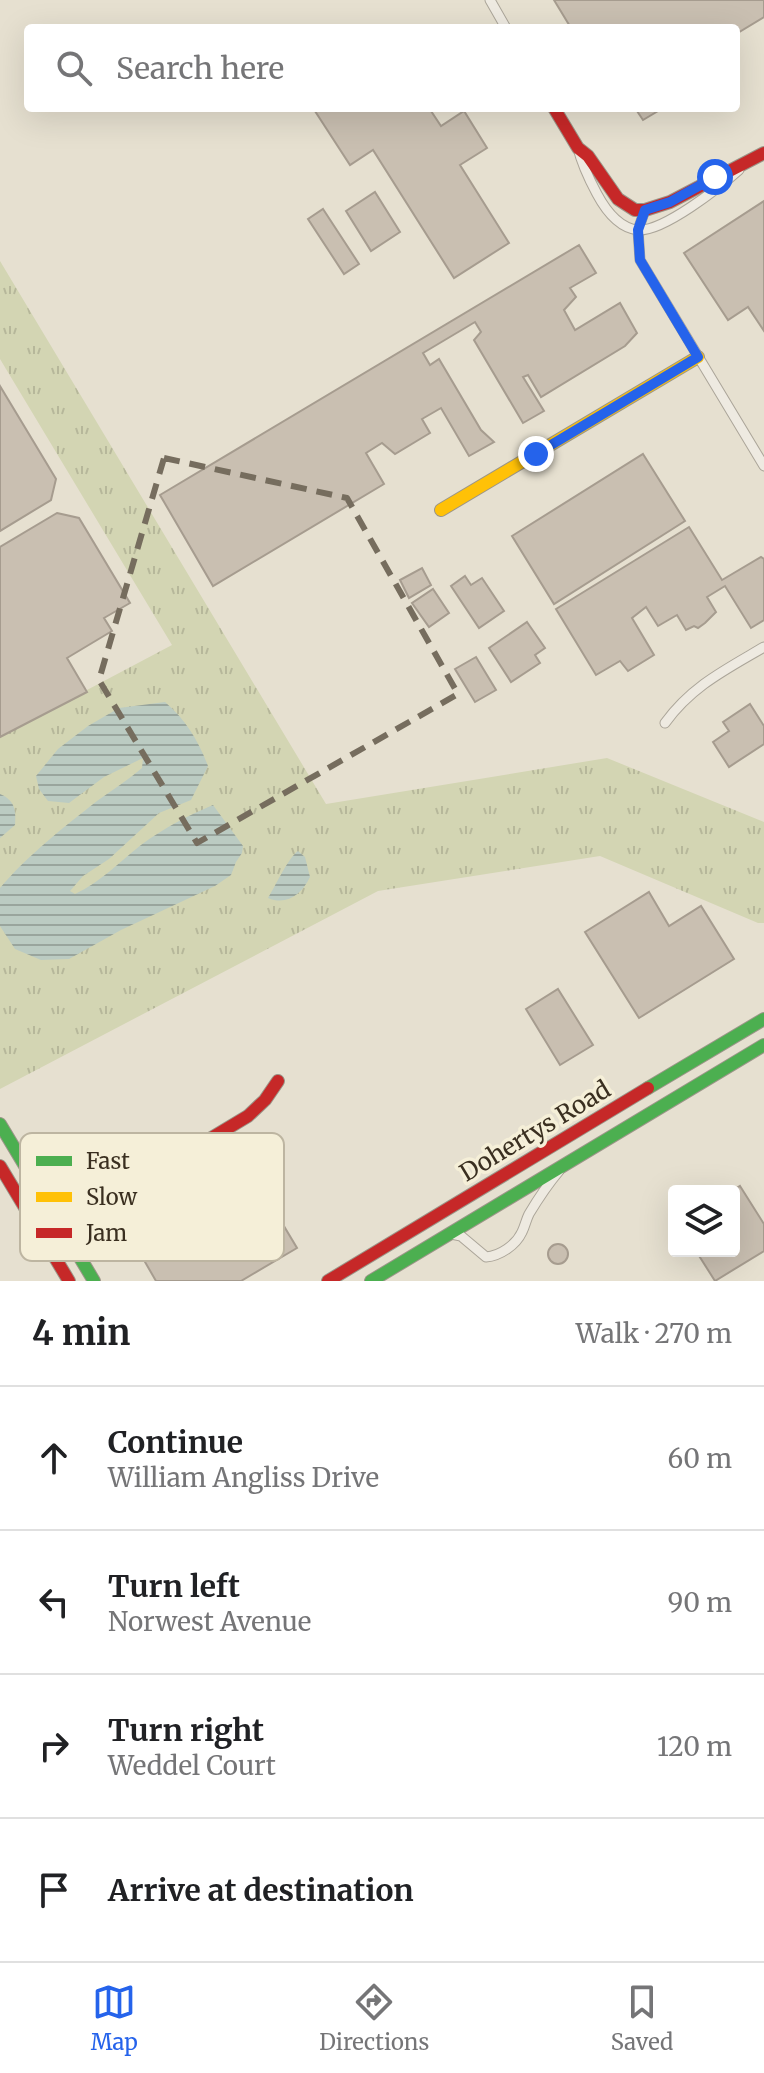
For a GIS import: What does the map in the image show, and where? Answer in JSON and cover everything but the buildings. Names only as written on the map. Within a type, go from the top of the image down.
[{"type":"street","points":[[490,0],[504,24]]},
{"type":"street","points":[[556,112],[578,148],[587,176],[603,206],[626,226],[638,230],[653,227],[679,213],[764,153]]},
{"type":"street","points":[[578,148],[588,156],[623,203],[635,210],[670,202],[748,163]]},
{"type":"street","points":[[645,210],[638,230],[640,260],[764,466]]},
{"type":"street","points":[[441,510],[698,357]]},
{"type":"street","points":[[665,723],[692,693],[764,647]]},
{"type":"street","name":"Dohertys Road","points":[[328,1281],[764,1019]]},
{"type":"street","name":"Dohertys Road","points":[[371,1281],[764,1045]]},
{"type":"street","points":[[220,1133],[248,1116],[265,1100],[278,1081]]},
{"type":"street","points":[[651,1087],[662,1105]]},
{"type":"street","points":[[0,1124],[20,1158]]},
{"type":"street","name":"Dohertys Road","points":[[449,1234],[461,1236],[491,1258],[513,1245],[527,1217],[567,1162]]},
{"type":"street","points":[[0,1166],[20,1199]]},
{"type":"street","points":[[57,1261],[69,1281]]},
{"type":"street","points":[[82,1261],[94,1281]]},
{"type":"highlighted area","points":[[164,458],[347,498],[458,694],[197,843],[99,680]]},
{"type":"green space","points":[[0,261],[326,804],[607,758],[764,822],[764,923],[600,856],[378,891],[0,1089],[0,736],[172,645],[0,359]]},
{"type":"shaded area","points":[[165,702],[191,731],[208,766],[191,800],[159,813],[109,859],[83,876],[70,891],[75,894],[85,889],[158,833],[213,805],[243,846],[231,875],[215,886],[121,930],[69,959],[41,960],[15,949],[0,926],[0,888],[59,831],[142,768],[143,758],[104,777],[69,803],[48,801],[39,789],[36,776],[58,749],[119,708]]},
{"type":"shaded area","points":[[0,794],[12,803],[15,825],[0,838]]},
{"type":"shaded area","points":[[298,851],[305,857],[310,877],[307,883],[288,899],[268,898],[286,866]]},
{"type":"traffic: fast","points":[[648,1088],[764,1019]]},
{"type":"traffic: fast","points":[[371,1281],[764,1045]]},
{"type":"traffic: fast","points":[[0,1124],[20,1157]]},
{"type":"traffic: fast","points":[[82,1261],[94,1281]]},
{"type":"traffic: slow","points":[[441,510],[698,357]]},
{"type":"traffic: jam","points":[[556,112],[578,148],[588,156],[618,199],[635,210],[670,202],[764,153]]},
{"type":"traffic: jam","points":[[220,1133],[248,1116],[265,1100],[278,1081]]},
{"type":"traffic: jam","points":[[328,1281],[648,1088]]},
{"type":"traffic: jam","points":[[0,1166],[20,1199]]},
{"type":"traffic: jam","points":[[57,1261],[69,1281]]},
{"type":"route","points":[[536,454],[698,357],[640,260],[638,230],[645,210],[670,202],[715,177]]}]
